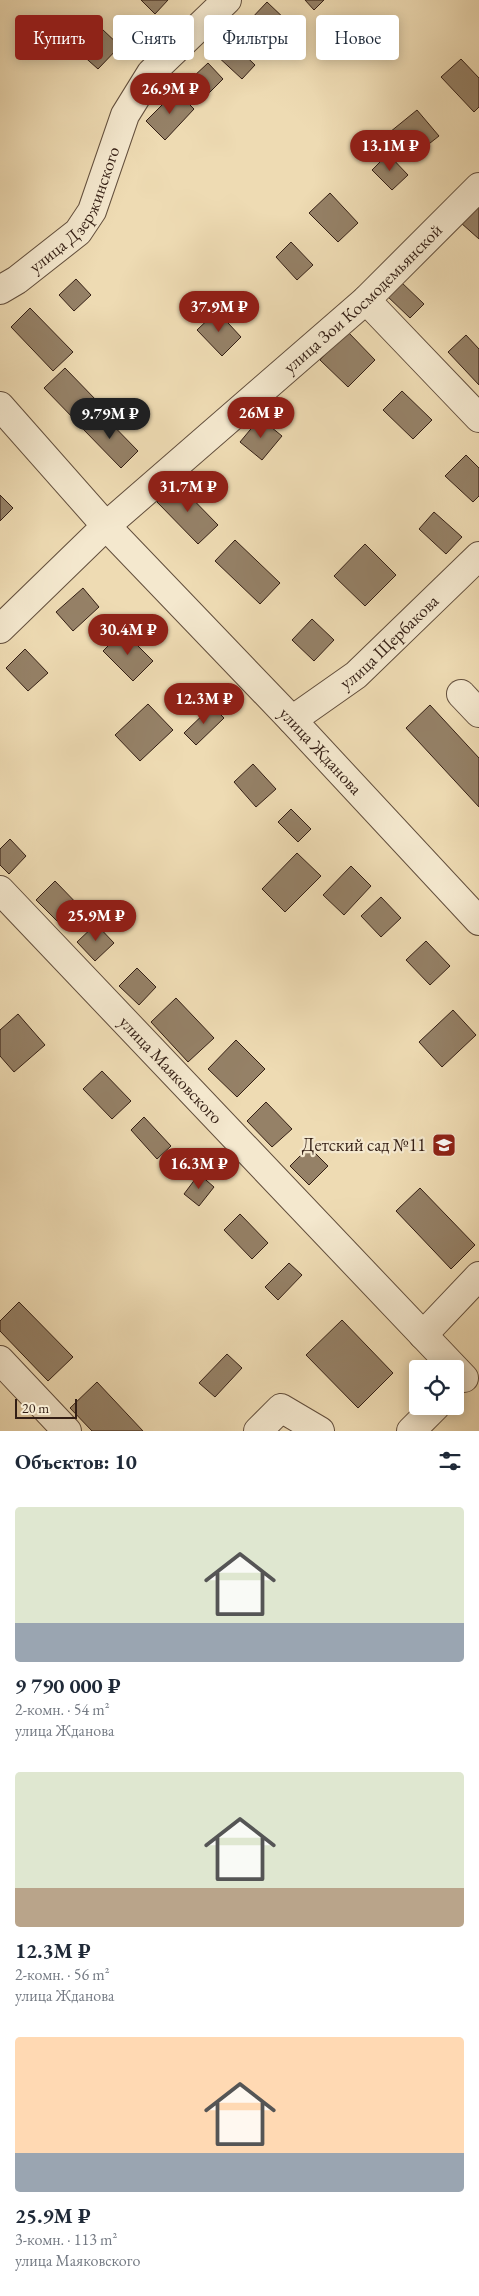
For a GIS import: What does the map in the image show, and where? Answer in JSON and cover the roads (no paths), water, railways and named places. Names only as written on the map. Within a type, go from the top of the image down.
[{"type":"street","name":"улица Дзержинского","points":[[0,290],[17,280],[78,232],[92,211],[125,116],[151,73],[227,0]]},
{"type":"street","name":"улица Зои Космодемьянской","points":[[0,629],[106,526],[366,300],[479,187]]},
{"type":"street","points":[[366,300],[479,418]]},
{"type":"street","name":"улица Жданова","points":[[0,406],[106,526],[292,720],[479,921]]},
{"type":"street","name":"улица Щербакова","points":[[292,720],[356,675],[479,556]]},
{"type":"street","name":"улица Маяковского","points":[[0,890],[423,1335],[466,1376]]},
{"type":"street","points":[[423,1335],[479,1276]]},
{"type":"street","points":[[0,1360],[67,1431]]},
{"type":"street","points":[[258,1431],[281,1408],[320,1431]]},
{"type":"street","points":[[415,1430],[428,1415]]},
{"type":"place","name":"Детский сад №11","points":[[444,1145]]}]
